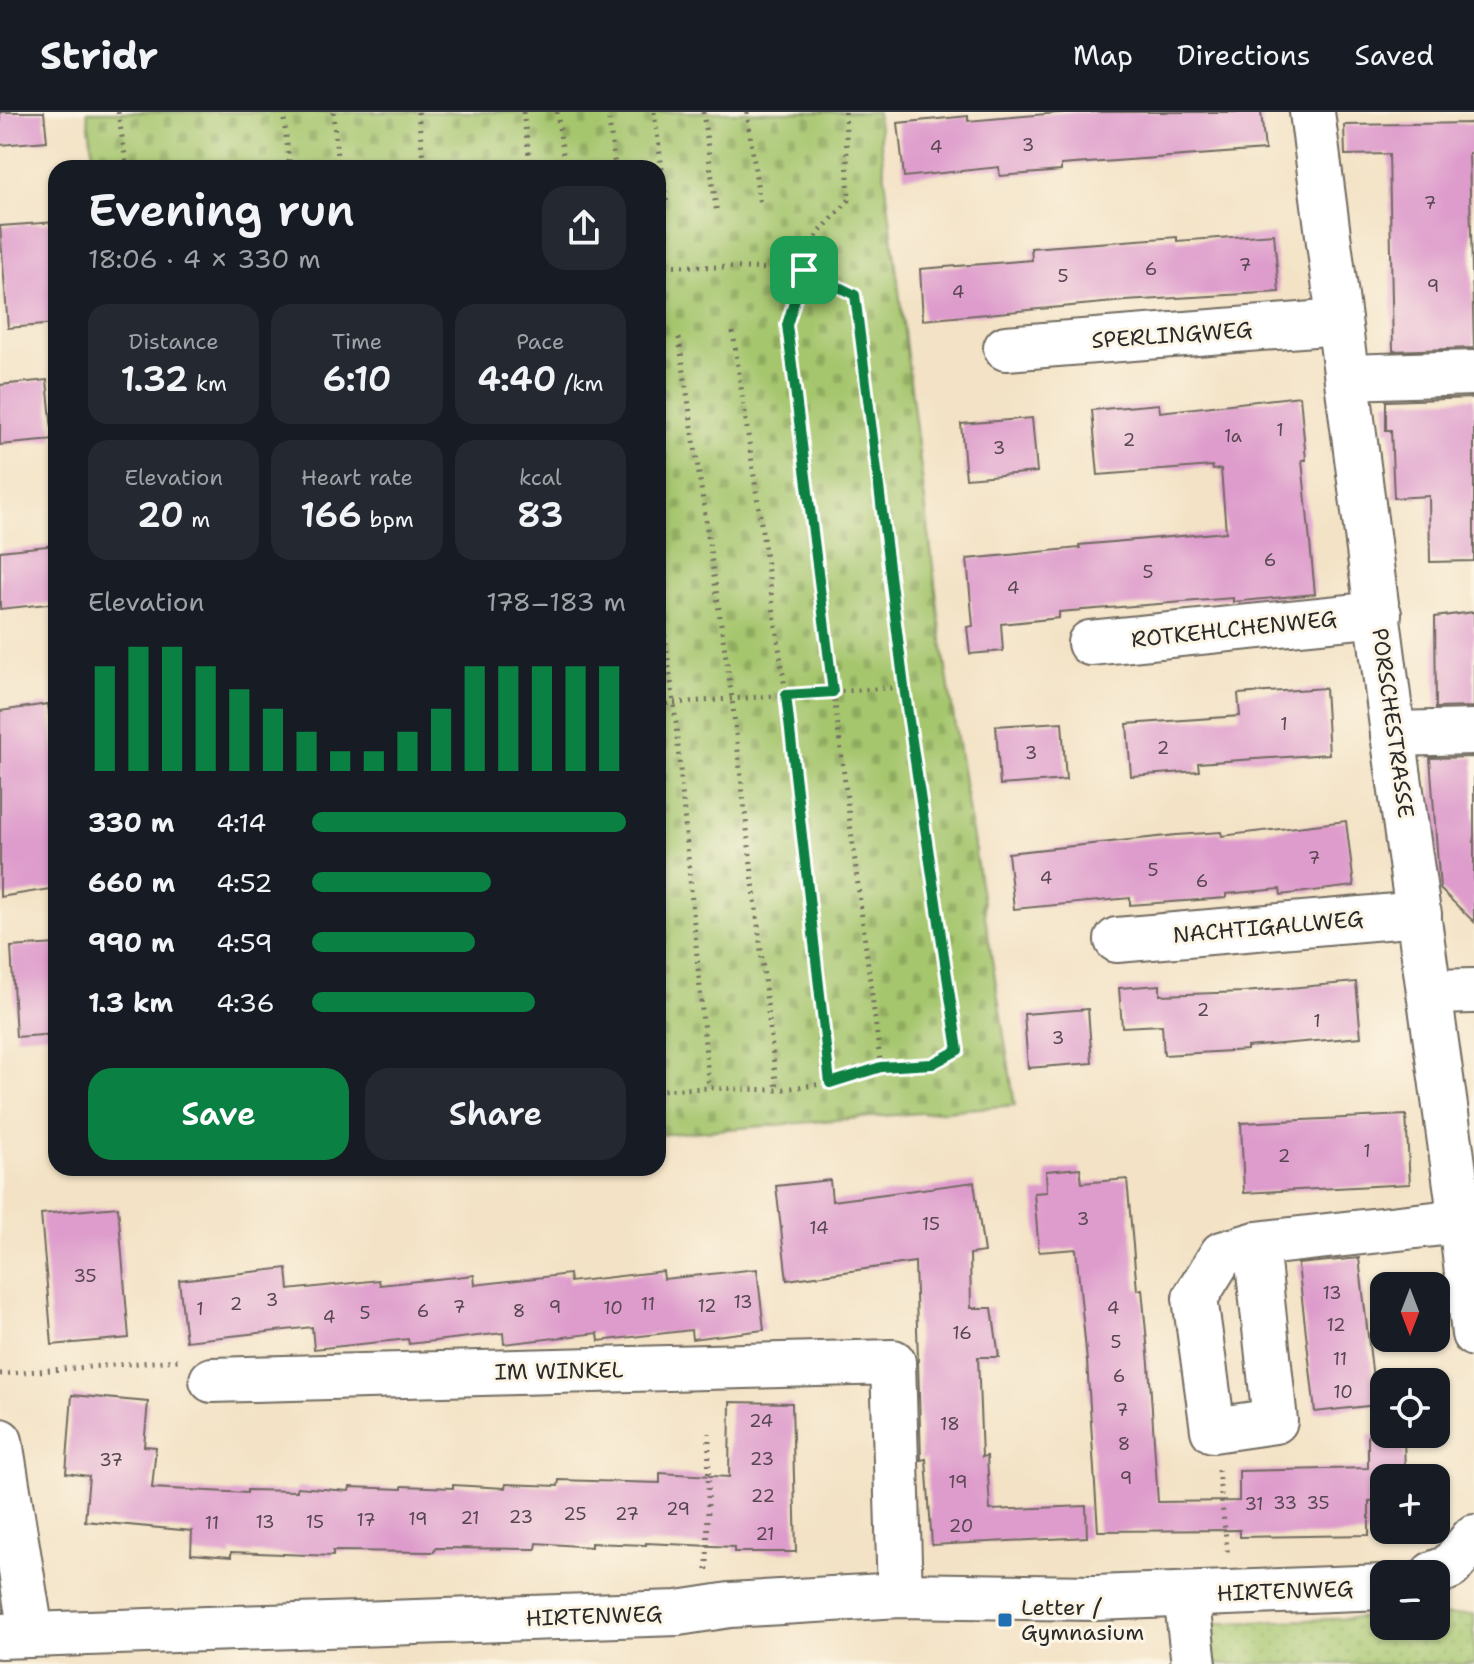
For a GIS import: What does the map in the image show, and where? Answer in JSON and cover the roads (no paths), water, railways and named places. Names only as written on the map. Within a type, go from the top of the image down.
[{"type":"street","name":"PORSCHESTRASSE","points":[[1312,112],[1474,1334]]},
{"type":"street","name":"SPERLINGWEG","points":[[1006,348],[1339,322]]},
{"type":"street","points":[[1347,377],[1474,373]]},
{"type":"street","name":"ROTKEHLCHENWEG","points":[[1090,643],[1379,614]]},
{"type":"street","points":[[1393,734],[1474,732]]},
{"type":"street","name":"NACHTIGALLWEG","points":[[1117,940],[1419,914]]},
{"type":"street","points":[[1431,992],[1474,991]]},
{"type":"street","points":[[1256,1244],[1275,1421],[1213,1430],[1195,1298],[1222,1254],[1256,1244],[1461,1221]]},
{"type":"street","name":"IM WINKEL","points":[[212,1380],[893,1362],[900,1595]]},
{"type":"street","points":[[0,1441],[16,1635]]},
{"type":"street","points":[[1450,1567],[1474,1537]]},
{"type":"street","points":[[1450,1586],[1474,1585]]},
{"type":"street","name":"HIRTENWEG","points":[[16,1635],[678,1613],[707,1607],[900,1595],[1095,1598],[1370,1588]]},
{"type":"street","name":"HIRTENWEG","points":[[1186,1595],[1194,1664]]},
{"type":"place","name":"Letter / Gymnasium","points":[[1005,1620]]}]
